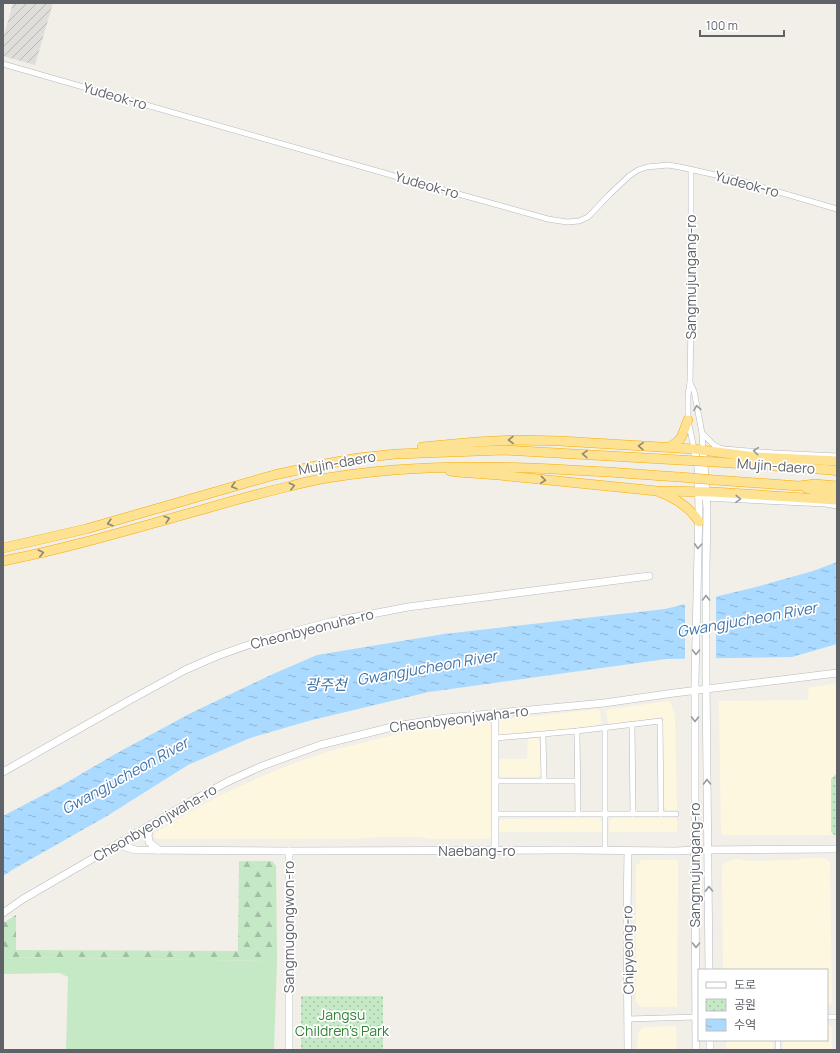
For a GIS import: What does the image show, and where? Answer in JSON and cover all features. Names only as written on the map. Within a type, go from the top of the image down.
[{"type":"highway","points":[[669,447],[680,441],[688,420]]},
{"type":"highway","points":[[396,454],[422,447],[516,440],[669,447],[699,449],[755,457],[837,461]]},
{"type":"highway","name":"Mujin-daero","points":[[3,548],[86,529],[274,475],[358,458],[396,454],[505,450],[835,470]]},
{"type":"highway","name":"Mujin-daero","points":[[3,561],[94,540],[250,495],[321,479],[388,470],[435,467],[499,466],[798,486],[815,484],[837,486]]},
{"type":"highway","points":[[435,467],[456,472],[703,495],[837,500]]},
{"type":"highway","points":[[798,486],[837,494]]},
{"type":"highway","points":[[657,491],[672,497],[686,507],[699,522]]},
{"type":"street","name":"Yudeok-ro","points":[[3,64],[419,183],[567,222],[579,221],[588,217],[629,176],[638,170],[647,167],[668,165],[738,180],[837,209]]},
{"type":"street","name":"Sangmujungang-ro","points":[[691,170],[690,383],[688,395],[688,420],[699,449]]},
{"type":"street","name":"Sangmujungang-ro","points":[[690,383],[694,391],[702,433],[698,467],[703,495],[706,569],[709,969]]},
{"type":"street","name":"Mujin-daero","points":[[702,433],[722,453]]},
{"type":"street","points":[[714,445],[724,449],[837,456]]},
{"type":"street","name":"Sangmujungang-ro","points":[[696,1050],[698,1017],[694,850],[695,680],[699,522],[703,495]]},
{"type":"street","points":[[703,495],[837,506]]},
{"type":"street","name":"Cheonbyeonuha-ro","points":[[3,772],[185,670],[217,656],[262,640],[330,622],[408,607],[650,576]]},
{"type":"street","name":"Cheonbyeonjwaha-ro","points":[[3,913],[119,843],[227,782],[262,766],[320,745],[396,726],[446,718],[604,702],[837,673]]},
{"type":"street","points":[[495,713],[495,850]]},
{"type":"street","points":[[495,738],[543,735],[660,721],[661,814]]},
{"type":"street","points":[[632,724],[633,814]]},
{"type":"street","points":[[605,728],[605,850]]},
{"type":"street","points":[[577,731],[578,814]]},
{"type":"street","points":[[543,735],[544,781]]},
{"type":"street","points":[[495,781],[577,781]]},
{"type":"street","points":[[495,814],[676,814]]},
{"type":"street","points":[[151,825],[148,835],[149,842],[159,850]]},
{"type":"street","name":"Naebang-ro","points":[[119,843],[125,847],[136,850],[676,851],[837,849]]},
{"type":"street","name":"Chipyeong-ro","points":[[628,850],[628,1050]]},
{"type":"street","name":"Sangmugongwon-ro","points":[[289,851],[289,1050]]},
{"type":"street","points":[[628,1019],[698,1017]]},
{"type":"shaded area","points":[[13,3],[53,3],[35,65],[3,56],[3,39]]},
{"type":"shaded area","points":[[837,683],[837,835],[723,834],[721,832],[719,701],[807,700],[809,694],[807,688]]},
{"type":"shaded area","points":[[670,701],[675,716],[677,810],[667,810],[663,806],[663,717],[610,725],[608,723],[606,711],[609,709]]},
{"type":"shaded area","points":[[598,709],[600,711],[601,722],[599,726],[501,736],[498,733],[498,724],[501,720]]},
{"type":"shaded area","points":[[469,723],[491,723],[493,725],[493,839],[377,837],[356,839],[158,839],[154,836],[155,833],[221,795],[297,762],[330,751],[402,733]]},
{"type":"shaded area","points":[[537,738],[540,742],[541,774],[537,777],[501,777],[498,774],[498,759],[527,759],[528,739]]},
{"type":"shaded area","points":[[599,818],[602,821],[602,832],[498,832],[498,821],[501,819]]},
{"type":"shaded area","points":[[612,818],[677,818],[677,832],[609,832],[609,821]]},
{"type":"shaded area","points":[[822,858],[830,862],[832,1002],[828,1005],[828,969],[723,969],[722,866],[725,863],[736,859],[749,861]]},
{"type":"shaded area","points":[[642,860],[678,860],[677,1007],[641,1007],[636,1002],[636,866]]},
{"type":"shaded area","points":[[828,1024],[832,1028],[832,1050],[783,1050],[783,1041],[828,1041]]},
{"type":"shaded area","points":[[676,1026],[677,1050],[637,1050],[638,1032],[644,1027]]},
{"type":"shaded area","points":[[726,1041],[773,1041],[773,1050],[726,1050]]},
{"type":"green space","points":[[837,773],[837,835],[834,835],[831,832],[831,779]]},
{"type":"green space","points":[[239,861],[272,861],[276,866],[277,961],[3,957],[3,923],[16,915],[16,950],[238,951]]},
{"type":"green space","points":[[3,957],[277,961],[274,1050],[66,1050],[68,977],[60,973],[3,974]]},
{"type":"green space","name":"Jangsu Children's Park","points":[[301,996],[383,996],[383,1050],[301,1050]]},
{"type":"water","name":"광주천","points":[[837,562],[837,644],[792,657],[666,659],[429,692],[312,720],[250,738],[188,765],[107,816],[3,876],[3,816],[64,784],[189,714],[317,655],[444,634],[665,609],[756,587],[813,571]]},
{"type":"pier","points":[[716,594],[716,660],[685,661],[685,602]]},
{"type":"water label","name":"Gwangjucheon River","points":[[747,620]]},
{"type":"water label","name":"Gwangjucheon River","points":[[427,668]]},
{"type":"water label","name":"Gwangjucheon River","points":[[125,776]]}]
